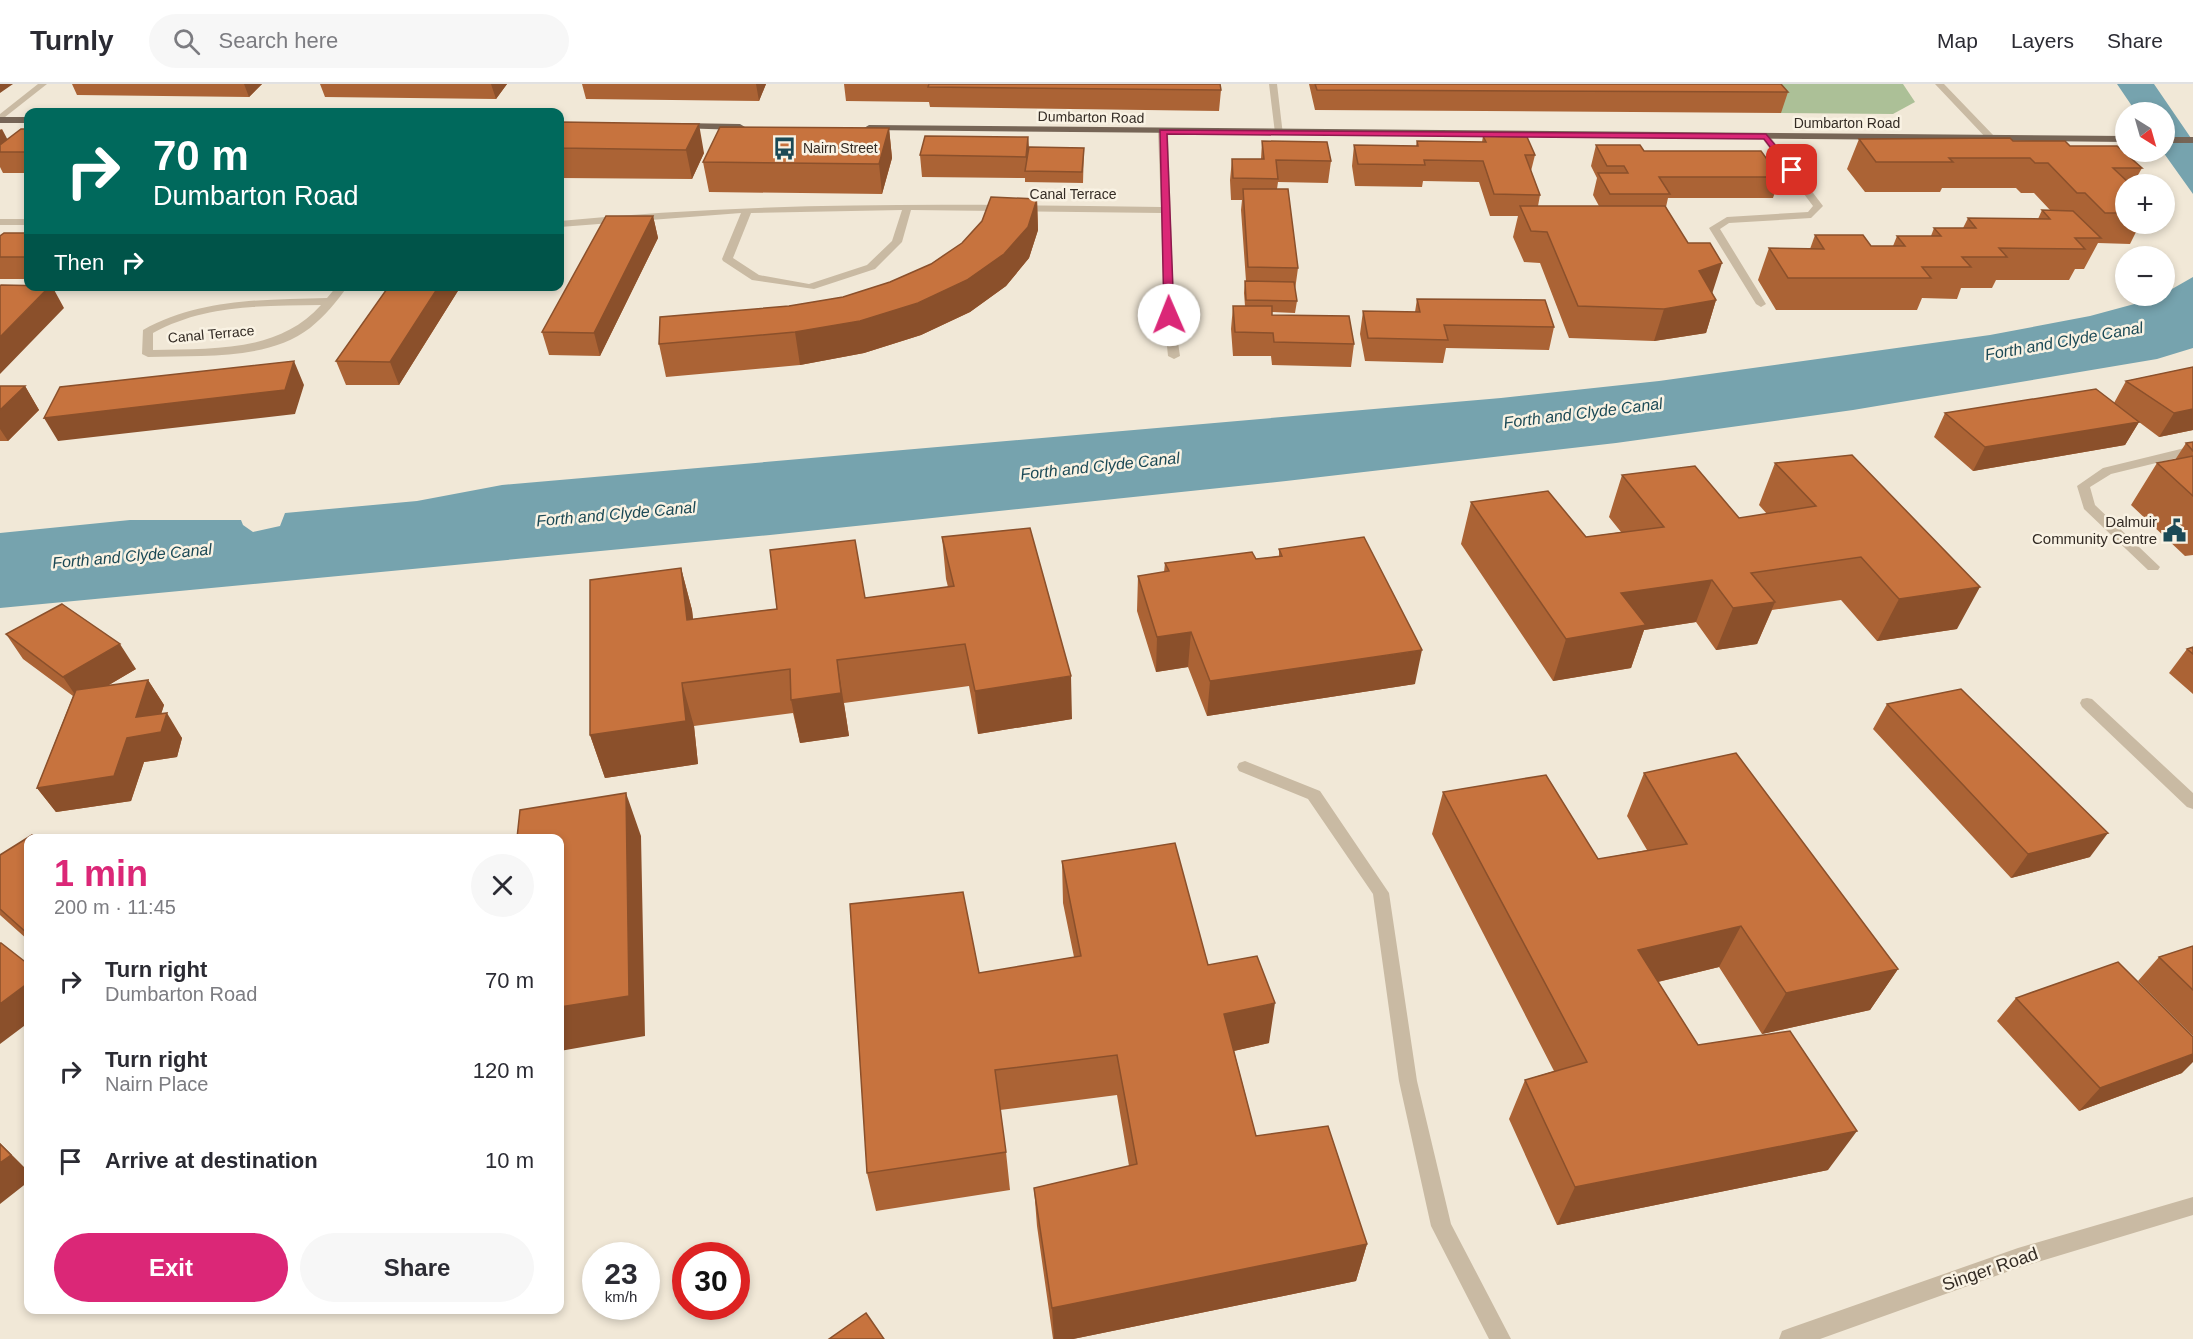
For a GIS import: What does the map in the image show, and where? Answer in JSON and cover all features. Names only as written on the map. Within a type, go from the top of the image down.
[{"type":"main road","points":[[0,119],[24,120]]},
{"type":"main road","points":[[666,126],[749,127]]},
{"type":"main road","name":"Dumbarton Road","points":[[855,128],[2115,139]]},
{"type":"main road","points":[[2175,140],[2193,140]]},
{"type":"street","points":[[0,119],[43,84]]},
{"type":"street","points":[[1273,84],[1280,133]]},
{"type":"street","points":[[1939,84],[1991,138]]},
{"type":"street","points":[[1163,131],[1169,315],[1174,356]]},
{"type":"street","points":[[1761,304],[1714,228],[1727,220],[1811,215],[1818,206],[1766,137]]},
{"type":"street","points":[[746,212],[727,259],[756,279],[810,287],[871,267],[897,242],[907,208]]},
{"type":"street","name":"Canal Terrace","points":[[564,224],[640,214],[907,208],[1167,210]]},
{"type":"street","points":[[0,222],[24,222]]},
{"type":"street","name":"Canal Terrace","points":[[330,300],[213,307],[167,318],[147,332],[148,354],[255,348],[301,329],[330,300],[338,291]]},
{"type":"street","points":[[2153,567],[2089,506],[2083,486],[2107,471],[2193,450]]},
{"type":"street","points":[[2087,703],[2193,803]]},
{"type":"street","points":[[1245,767],[1314,795],[1381,893],[1408,1081],[1441,1226],[1500,1339]]},
{"type":"street","name":"Singer Road","points":[[1790,1339],[2018,1258],[2193,1206]]},
{"type":"green space","points":[[1769,84],[1903,84],[1915,102],[1893,114],[1781,113]]},
{"type":"water","points":[[2117,84],[2154,84],[2166,102],[2129,102]]},
{"type":"water","points":[[2175,115],[2193,141],[2193,194],[2170,162],[2175,162]]},
{"type":"water","name":"Forth and Clyde Canal","points":[[2193,277],[2193,348],[2157,359],[1853,410],[1616,443],[1286,481],[770,535],[0,608],[0,533],[130,520],[241,520],[243,525],[253,532],[280,526],[285,513],[417,501],[502,485],[1501,398],[1659,381],[1990,335],[2090,316],[2127,306],[2175,306],[2175,287]]},
{"type":"building","points":[[929,84],[1220,84],[1221,90],[928,87]]},
{"type":"building","points":[[1315,84],[1781,84],[1788,92],[1317,90]]},
{"type":"building","points":[[564,122],[699,124],[686,150],[564,148]]},
{"type":"building","points":[[720,127],[889,128],[879,164],[703,162]]},
{"type":"building","points":[[24,129],[24,152],[0,152],[0,145]]},
{"type":"building","points":[[925,136],[1028,137],[1026,157],[920,155]]},
{"type":"building","points":[[1483,136],[1527,137],[1535,155],[1525,155],[1540,195],[1494,194],[1483,161],[1424,160],[1425,165],[1358,164],[1354,145],[1418,146],[1417,141],[1486,142]]},
{"type":"building","points":[[2010,138],[2013,141],[2065,141],[2070,146],[2115,146],[2115,162],[2135,162],[2142,168],[2113,168],[2119,174],[2115,174],[2115,213],[2105,213],[2085,193],[2077,193],[2048,163],[2035,163],[2030,158],[1949,158],[1953,162],[1876,162],[1859,139]]},
{"type":"building","points":[[1262,141],[1327,142],[1331,161],[1276,160],[1278,179],[1233,178],[1232,159],[1264,159]]},
{"type":"building","points":[[1596,145],[1640,145],[1644,151],[1761,151],[1780,177],[1659,177],[1670,194],[1610,194],[1598,173],[1628,173],[1624,166],[1607,166]]},
{"type":"building","points":[[1029,147],[1084,148],[1082,172],[1025,171]]},
{"type":"building","points":[[1243,189],[1288,189],[1298,268],[1248,267]]},
{"type":"building","points":[[991,197],[1037,199],[1028,227],[1004,254],[967,280],[918,303],[860,321],[795,332],[659,344],[660,317],[789,306],[843,297],[890,282],[931,264],[962,243],[982,221]]},
{"type":"building","points":[[1520,206],[1665,206],[1688,243],[1710,243],[1722,263],[1699,271],[1716,300],[1664,309],[1578,306],[1547,232],[1531,231]]},
{"type":"building","points":[[2042,210],[2073,211],[2101,238],[2075,238],[2085,249],[1999,248],[2007,257],[1962,257],[1971,267],[1922,267],[1931,278],[1788,278],[1769,248],[1824,249],[1815,235],[1863,235],[1871,246],[1905,246],[1897,236],[1941,236],[1934,228],[1976,228],[1968,218],[2050,219]]},
{"type":"building","points":[[606,216],[653,216],[594,333],[542,332]]},
{"type":"building","points":[[4,233],[24,233],[24,257],[0,257],[0,236]]},
{"type":"building","points":[[1245,281],[1294,282],[1297,301],[1246,300]]},
{"type":"building","points":[[24,285],[24,291],[45,291],[0,337],[0,286]]},
{"type":"building","points":[[385,291],[436,291],[390,362],[336,361]]},
{"type":"building","points":[[1417,299],[1545,300],[1554,327],[1444,325],[1448,340],[1368,338],[1363,311],[1420,312]]},
{"type":"building","points":[[1233,306],[1272,306],[1272,315],[1349,316],[1354,344],[1274,342],[1273,333],[1235,332]]},
{"type":"building","points":[[294,361],[285,390],[44,418],[60,387]]},
{"type":"building","points":[[2193,367],[2193,409],[2174,413],[2126,381]]},
{"type":"building","points":[[0,386],[25,386],[0,410]]},
{"type":"building","points":[[2096,389],[2139,422],[1985,447],[1945,413]]},
{"type":"building","points":[[2193,442],[2193,451],[2186,443]]},
{"type":"building","points":[[1852,455],[1980,587],[1899,599],[1861,557],[1751,573],[1775,602],[1733,608],[1712,580],[1621,593],[1646,625],[1566,639],[1471,502],[1548,491],[1586,537],[1664,527],[1622,475],[1695,466],[1739,518],[1816,506],[1775,463]]},
{"type":"building","points":[[2193,456],[2193,496],[2157,463]]},
{"type":"building","points":[[1030,528],[1071,676],[975,691],[965,644],[837,660],[841,693],[791,700],[790,669],[682,683],[686,721],[590,735],[590,580],[681,568],[687,620],[777,609],[770,550],[855,540],[865,598],[954,586],[942,537]]},
{"type":"building","points":[[1364,537],[1422,650],[1210,681],[1191,632],[1157,637],[1138,576],[1169,571],[1165,563],[1252,552],[1256,559],[1282,556],[1279,549]]},
{"type":"building","points":[[62,604],[120,644],[63,677],[6,634]]},
{"type":"building","points":[[148,680],[136,717],[167,713],[161,732],[127,738],[114,776],[37,788],[76,690]]},
{"type":"building","points":[[1961,689],[2108,833],[2028,854],[1887,704]]},
{"type":"building","points":[[1736,753],[1898,969],[1786,993],[1741,926],[1638,950],[1698,1045],[1790,1031],[1857,1131],[1575,1187],[1525,1080],[1587,1062],[1443,792],[1546,775],[1598,859],[1687,844],[1644,773]]},
{"type":"building","points":[[626,793],[629,996],[564,1006],[564,834],[517,834],[520,810]]},
{"type":"building","points":[[24,840],[24,930],[0,909],[0,855]]},
{"type":"building","points":[[1175,843],[1208,965],[1257,956],[1275,1003],[1224,1014],[1256,1136],[1328,1126],[1367,1244],[1052,1308],[1034,1188],[1137,1164],[1117,1055],[995,1070],[1006,1152],[867,1173],[850,904],[963,892],[979,973],[1081,956],[1062,861]]},
{"type":"building","points":[[1,943],[24,961],[24,986],[0,1004]]},
{"type":"building","points":[[2193,946],[2193,990],[2159,957]]},
{"type":"building","points":[[2118,962],[2193,1037],[2193,1054],[2100,1088],[2016,998]]},
{"type":"building","points":[[0,1144],[11,1155],[0,1163]]},
{"type":"building","points":[[866,1313],[884,1339],[829,1339]]},
{"type":"place","name":"Nairn Street","points":[[785,148]]},
{"type":"place","name":"Dalmuir Community Centre","points":[[2175,530]]},
{"type":"route","points":[[1169,315],[1163,131],[1766,137],[1792,170]]}]
